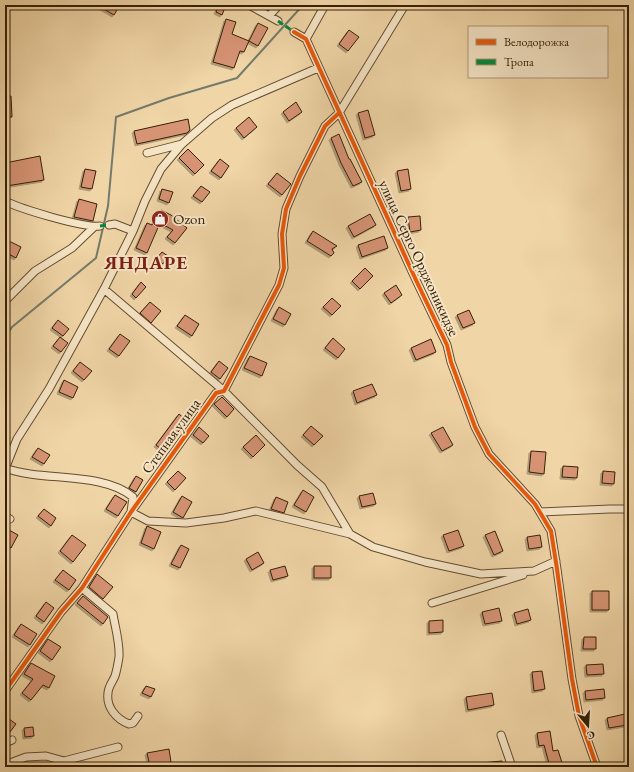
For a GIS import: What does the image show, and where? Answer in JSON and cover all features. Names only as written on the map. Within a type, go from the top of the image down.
[{"type":"street","points":[[249,5],[270,15],[278,21]]},
{"type":"street","points":[[270,15],[279,5]]},
{"type":"street","points":[[294,32],[306,39],[325,5]]},
{"type":"street","name":"Степная улица","points":[[5,691],[61,612],[82,588],[131,512],[216,393],[224,391],[279,285],[284,268],[282,234],[286,209],[300,176],[324,126],[339,113],[405,5]]},
{"type":"street","name":"улица Серго Орджоникидзе","points":[[306,39],[318,68],[447,345],[451,362],[475,427],[489,454],[535,504],[551,531],[572,679],[579,716],[597,767]]},
{"type":"street","points":[[318,68],[232,105],[212,118],[182,144],[161,170],[104,289],[49,389],[17,440],[5,468],[18,473],[94,481],[125,490],[133,496],[131,512],[148,521],[186,523],[224,518],[256,511],[350,534],[373,547],[425,562],[481,574],[534,571]]},
{"type":"street","points":[[147,153],[182,144]]},
{"type":"street","points":[[5,202],[75,223],[97,226],[72,248],[35,272],[5,301]]},
{"type":"street","points":[[109,225],[115,224],[133,231]]},
{"type":"street","points":[[104,289],[224,391],[297,465],[322,487],[350,534]]},
{"type":"street","points":[[540,512],[629,509]]},
{"type":"street","points":[[432,603],[534,571],[556,561]]},
{"type":"street","points":[[82,588],[113,614],[119,656],[116,674],[108,692],[108,701],[111,709],[115,716],[129,724],[133,723],[138,716]]},
{"type":"street","points":[[501,735],[512,767]]},
{"type":"street","points":[[5,765],[26,757],[46,756],[64,761],[118,746]]},
{"type":"building","points":[[97,5],[120,5],[114,15]]},
{"type":"building","points":[[219,5],[226,5],[222,15],[216,12]]},
{"type":"building","points":[[226,19],[236,22],[232,34],[249,41],[244,52],[240,51],[234,68],[213,62]]},
{"type":"building","points":[[258,23],[268,28],[258,46],[249,41]]},
{"type":"building","points":[[349,30],[359,37],[348,51],[339,44]]},
{"type":"building","points":[[11,96],[12,117],[5,117],[5,97]]},
{"type":"building","points":[[296,102],[302,112],[289,121],[283,112]]},
{"type":"building","points":[[368,110],[375,135],[365,138],[358,113]]},
{"type":"building","points":[[249,117],[257,127],[244,138],[236,128]]},
{"type":"building","points":[[188,119],[190,130],[187,133],[137,144],[134,131]]},
{"type":"building","points":[[339,134],[349,159],[362,182],[353,186],[341,163],[331,138]]},
{"type":"building","points":[[188,149],[204,165],[195,174],[179,158]]},
{"type":"building","points":[[40,156],[44,180],[6,186],[5,163]]},
{"type":"building","points":[[220,159],[229,166],[221,178],[211,171]]},
{"type":"building","points":[[85,169],[96,171],[92,189],[81,187]]},
{"type":"building","points":[[408,169],[411,189],[401,191],[397,171]]},
{"type":"building","points":[[277,173],[291,184],[282,195],[268,184]]},
{"type":"building","points":[[201,186],[210,192],[202,202],[193,196]]},
{"type":"building","points":[[162,189],[173,192],[169,203],[159,199]]},
{"type":"building","points":[[79,199],[97,204],[93,221],[74,217]]},
{"type":"building","points":[[161,210],[171,215],[187,228],[175,243],[167,237],[173,230],[160,223],[147,253],[136,248],[147,223],[152,225]]},
{"type":"building","points":[[370,214],[376,225],[354,237],[348,226]]},
{"type":"building","points":[[420,216],[421,230],[410,232],[408,217]]},
{"type":"building","points":[[313,231],[337,246],[332,249],[334,253],[331,256],[307,241]]},
{"type":"building","points":[[384,236],[388,248],[362,257],[358,245]]},
{"type":"building","points":[[5,239],[21,247],[16,258],[5,252]]},
{"type":"building","points":[[162,252],[168,256],[163,264],[157,260]]},
{"type":"building","points":[[365,268],[373,276],[360,289],[352,281]]},
{"type":"building","points":[[141,282],[146,287],[136,298],[132,294]]},
{"type":"building","points":[[396,285],[402,295],[391,303],[384,293]]},
{"type":"building","points":[[332,298],[341,306],[332,315],[323,307]]},
{"type":"building","points":[[150,302],[161,311],[151,323],[140,313]]},
{"type":"building","points":[[279,307],[291,314],[285,325],[273,319]]},
{"type":"building","points":[[469,310],[475,323],[463,328],[457,315]]},
{"type":"building","points":[[185,315],[199,324],[192,336],[177,326]]},
{"type":"building","points":[[58,320],[69,329],[63,336],[52,328]]},
{"type":"building","points":[[120,334],[130,341],[119,356],[109,349]]},
{"type":"building","points":[[60,337],[68,343],[61,352],[53,346]]},
{"type":"building","points":[[333,338],[345,349],[338,358],[325,348]]},
{"type":"building","points":[[431,339],[436,352],[416,360],[411,348]]},
{"type":"building","points":[[250,356],[267,363],[262,376],[244,368]]},
{"type":"building","points":[[219,361],[228,368],[220,379],[211,372]]},
{"type":"building","points":[[80,362],[92,371],[84,380],[73,371]]},
{"type":"building","points":[[64,380],[78,387],[73,398],[59,392]]},
{"type":"building","points":[[372,384],[377,395],[357,403],[353,391]]},
{"type":"building","points":[[222,397],[234,409],[227,417],[214,404]]},
{"type":"building","points":[[179,414],[187,421],[174,437],[176,439],[166,453],[156,445]]},
{"type":"building","points":[[311,426],[323,436],[314,445],[303,435]]},
{"type":"building","points":[[199,427],[209,436],[203,443],[193,435]]},
{"type":"building","points":[[443,427],[453,445],[442,451],[431,433]]},
{"type":"building","points":[[256,435],[265,445],[253,457],[243,447]]},
{"type":"building","points":[[38,448],[50,455],[44,464],[32,457]]},
{"type":"building","points":[[531,451],[546,452],[544,474],[529,472]]},
{"type":"building","points":[[563,466],[578,467],[577,478],[562,477]]},
{"type":"building","points":[[178,471],[186,478],[175,490],[167,482]]},
{"type":"building","points":[[603,471],[615,472],[614,484],[602,483]]},
{"type":"building","points":[[136,476],[143,480],[136,492],[129,488]]},
{"type":"building","points":[[303,490],[314,497],[306,512],[294,505]]},
{"type":"building","points":[[373,493],[376,504],[362,507],[359,496]]},
{"type":"building","points":[[115,495],[127,502],[118,516],[106,509]]},
{"type":"building","points":[[182,496],[192,502],[183,518],[173,512]]},
{"type":"building","points":[[276,497],[288,502],[284,513],[271,509]]},
{"type":"building","points":[[44,509],[56,518],[51,526],[38,516]]},
{"type":"building","points":[[147,526],[161,532],[154,549],[141,543]]},
{"type":"building","points":[[9,530],[18,535],[11,548],[5,545],[5,536]]},
{"type":"building","points":[[458,530],[464,546],[449,551],[443,535]]},
{"type":"building","points":[[495,531],[503,551],[494,555],[485,535]]},
{"type":"building","points":[[72,535],[86,545],[73,562],[60,551]]},
{"type":"building","points":[[540,535],[542,547],[529,549],[527,537]]},
{"type":"building","points":[[181,545],[189,549],[180,568],[171,564]]},
{"type":"building","points":[[258,552],[264,563],[252,570],[246,559]]},
{"type":"building","points":[[285,566],[288,576],[273,580],[270,570]]},
{"type":"building","points":[[314,566],[331,566],[331,578],[314,578]]},
{"type":"building","points":[[63,570],[76,580],[69,590],[55,580]]},
{"type":"building","points":[[97,574],[113,587],[103,599],[89,587]]},
{"type":"building","points":[[592,591],[609,591],[609,610],[592,610]]},
{"type":"building","points":[[83,596],[108,617],[103,624],[77,603]]},
{"type":"building","points":[[46,602],[54,608],[44,622],[36,616]]},
{"type":"building","points":[[499,608],[502,621],[485,624],[482,612]]},
{"type":"building","points":[[528,609],[531,620],[517,624],[514,613]]},
{"type":"building","points":[[443,620],[443,632],[429,633],[429,621]]},
{"type":"building","points":[[21,624],[37,634],[30,645],[14,635]]},
{"type":"building","points":[[584,637],[596,637],[596,649],[583,649]]},
{"type":"building","points":[[48,639],[61,647],[52,660],[40,651]]},
{"type":"building","points":[[31,663],[55,676],[49,688],[43,685],[31,700],[22,693],[33,679],[24,674]]},
{"type":"building","points":[[603,664],[604,674],[587,675],[586,665]]},
{"type":"building","points":[[542,671],[545,689],[534,691],[532,672]]},
{"type":"building","points":[[146,686],[155,689],[151,697],[142,693]]},
{"type":"building","points":[[604,689],[605,698],[586,700],[585,691]]},
{"type":"building","points":[[492,693],[494,705],[468,710],[466,697]]},
{"type":"building","points":[[625,714],[627,725],[609,728],[607,718]]},
{"type":"building","points":[[5,716],[16,724],[10,732],[5,729]]},
{"type":"building","points":[[33,727],[34,736],[25,737],[24,728]]},
{"type":"building","points":[[550,731],[553,751],[558,750],[563,766],[550,767],[544,745],[539,746],[537,733]]},
{"type":"building","points":[[169,749],[171,762],[150,766],[147,753]]},
{"type":"building","points":[[502,761],[502,767],[482,767],[481,763]]},
{"type":"waterway","points":[[5,338],[12,327],[96,258],[108,206],[116,117],[169,98],[237,78],[303,5]]},
{"type":"marked path","points":[[278,21],[294,32]]},
{"type":"marked path","points":[[100,226],[109,225]]},
{"type":"cycle path","points":[[294,32],[306,39],[447,345],[451,362],[475,427],[489,454],[535,504],[551,531],[572,679],[579,716],[597,767]]},
{"type":"cycle path","points":[[5,691],[61,612],[82,588],[131,512],[216,393],[224,391],[279,285],[284,268],[282,234],[286,209],[300,176],[325,126],[339,113]]},
{"type":"place","name":"Ozon","points":[[160,219]]},
{"type":"district","name":"ЯНДАРЕ","points":[[146,262]]}]
